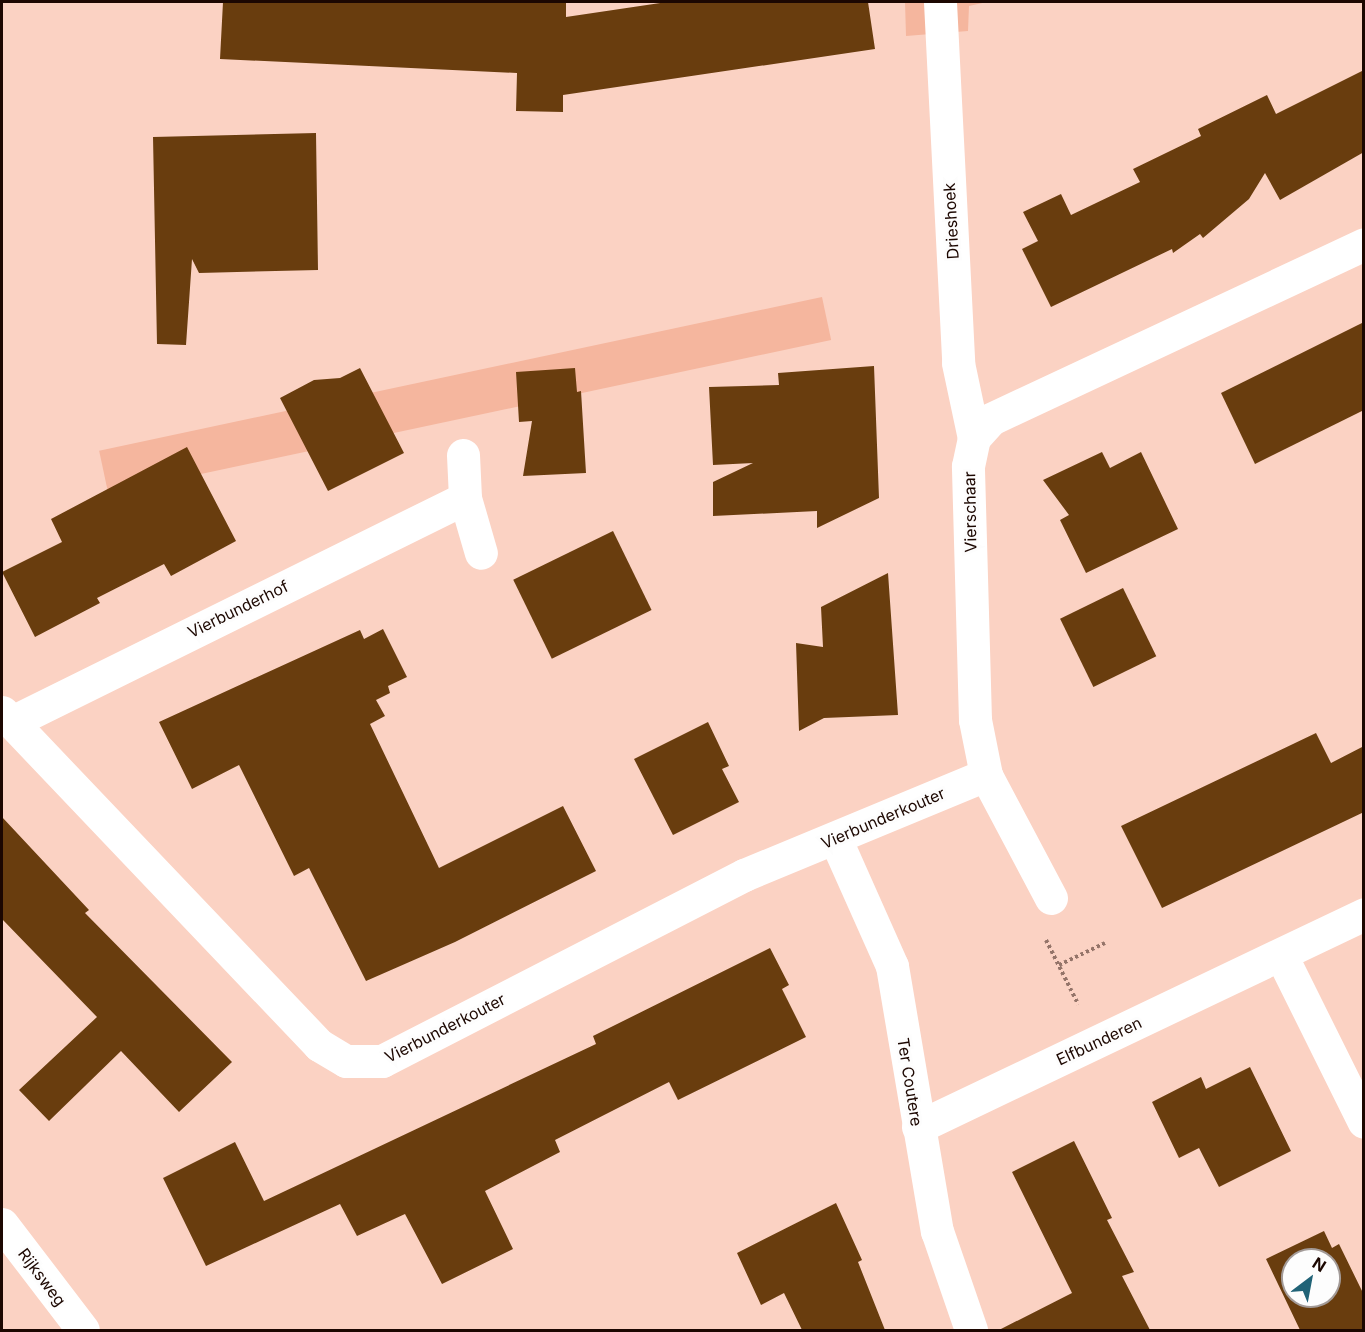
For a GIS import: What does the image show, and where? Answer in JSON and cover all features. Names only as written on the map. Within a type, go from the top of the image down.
[{"type":"street","name":"Drieshoek","points":[[940,2],[958,363],[974,438]]},
{"type":"street","points":[[974,438],[991,419],[1364,244]]},
{"type":"street","name":"Vierschaar","points":[[974,438],[968,466],[975,720],[986,775],[1051,898]]},
{"type":"street","points":[[463,455],[465,498],[481,553]]},
{"type":"street","name":"Vierbunderhof","points":[[7,717],[465,498]]},
{"type":"street","name":"Vierbunderkouter","points":[[7,717],[319,1045],[346,1061],[382,1061],[744,875],[986,775]]},
{"type":"street","name":"Ter Coutere","points":[[835,838],[892,966],[937,1231],[971,1330]]},
{"type":"street","name":"Elfbunderen","points":[[918,1127],[1364,914]]},
{"type":"street","points":[[1281,955],[1364,1122]]},
{"type":"street","name":"Rijksweg","points":[[2,1224],[83,1330]]},
{"type":"path","points":[[1051,898],[1036,920],[1096,1042]]},
{"type":"path","points":[[1059,966],[1105,943]]},
{"type":"shaded area","points":[[905,2],[987,2],[969,6],[968,31],[906,36]]},
{"type":"shaded area","points":[[822,297],[831,340],[108,494],[99,451]]},
{"type":"building","points":[[223,2],[566,2],[566,17],[667,2],[868,2],[875,49],[563,95],[563,112],[516,111],[517,73],[220,59]]},
{"type":"building","points":[[1364,70],[1364,152],[1280,200],[1265,173],[1249,199],[1203,238],[1200,234],[1173,253],[1172,249],[1051,307],[1022,249],[1038,241],[1023,212],[1061,194],[1071,215],[1140,182],[1133,169],[1201,136],[1198,129],[1267,95],[1276,114]]},
{"type":"building","points":[[316,133],[318,270],[199,273],[192,259],[186,345],[157,344],[153,137]]},
{"type":"building","points":[[1364,322],[1364,410],[1255,464],[1221,393]]},
{"type":"building","points":[[874,366],[879,498],[817,528],[817,511],[713,516],[713,482],[753,463],[713,465],[709,387],[779,385],[778,373]]},
{"type":"building","points":[[360,368],[404,453],[328,491],[280,398],[314,380],[340,378]]},
{"type":"building","points":[[575,368],[577,392],[581,391],[586,473],[523,476],[532,421],[519,422],[516,372]]},
{"type":"building","points":[[187,447],[236,541],[171,576],[164,564],[97,598],[100,603],[35,637],[2,572],[62,542],[51,519]]},
{"type":"building","points":[[1102,452],[1110,468],[1141,452],[1178,529],[1086,573],[1060,520],[1069,515],[1043,480]]},
{"type":"building","points":[[613,531],[652,610],[552,659],[513,580]]},
{"type":"building","points":[[888,573],[898,715],[824,718],[799,731],[796,643],[823,647],[821,607]]},
{"type":"building","points":[[1123,588],[1156,656],[1093,687],[1060,619]]},
{"type":"building","points":[[383,629],[407,677],[388,686],[390,693],[376,700],[385,716],[370,724],[439,868],[563,806],[596,871],[455,942],[366,981],[309,868],[294,876],[239,765],[192,789],[159,722],[360,630],[364,639]]},
{"type":"building","points":[[708,722],[729,766],[722,769],[739,802],[673,835],[634,759]]},
{"type":"building","points":[[1316,733],[1331,763],[1364,746],[1364,812],[1162,908],[1121,826]]},
{"type":"building","points":[[2,817],[89,910],[85,913],[232,1062],[179,1112],[121,1051],[49,1121],[19,1090],[97,1017],[2,919]]},
{"type":"building","points":[[770,948],[789,985],[782,989],[806,1037],[678,1100],[669,1082],[555,1140],[560,1152],[485,1191],[513,1249],[442,1284],[405,1214],[357,1236],[340,1204],[206,1266],[163,1178],[235,1142],[264,1201],[596,1044],[593,1036]]},
{"type":"building","points":[[1250,1067],[1291,1151],[1219,1187],[1199,1148],[1179,1158],[1152,1102],[1201,1077],[1206,1089]]},
{"type":"building","points":[[1074,1141],[1112,1218],[1107,1220],[1134,1272],[1122,1276],[1150,1330],[999,1330],[1072,1293],[1012,1172]]},
{"type":"building","points":[[836,1203],[862,1260],[858,1262],[885,1330],[802,1330],[784,1293],[761,1305],[737,1253]]},
{"type":"building","points":[[1324,1231],[1332,1248],[1289,1248]]},
{"type":"building","points":[[1341,1248],[1364,1295],[1364,1330],[1300,1330],[1289,1308],[1341,1308]]},
{"type":"building","points":[[1281,1252],[1281,1290],[1266,1259]]}]
